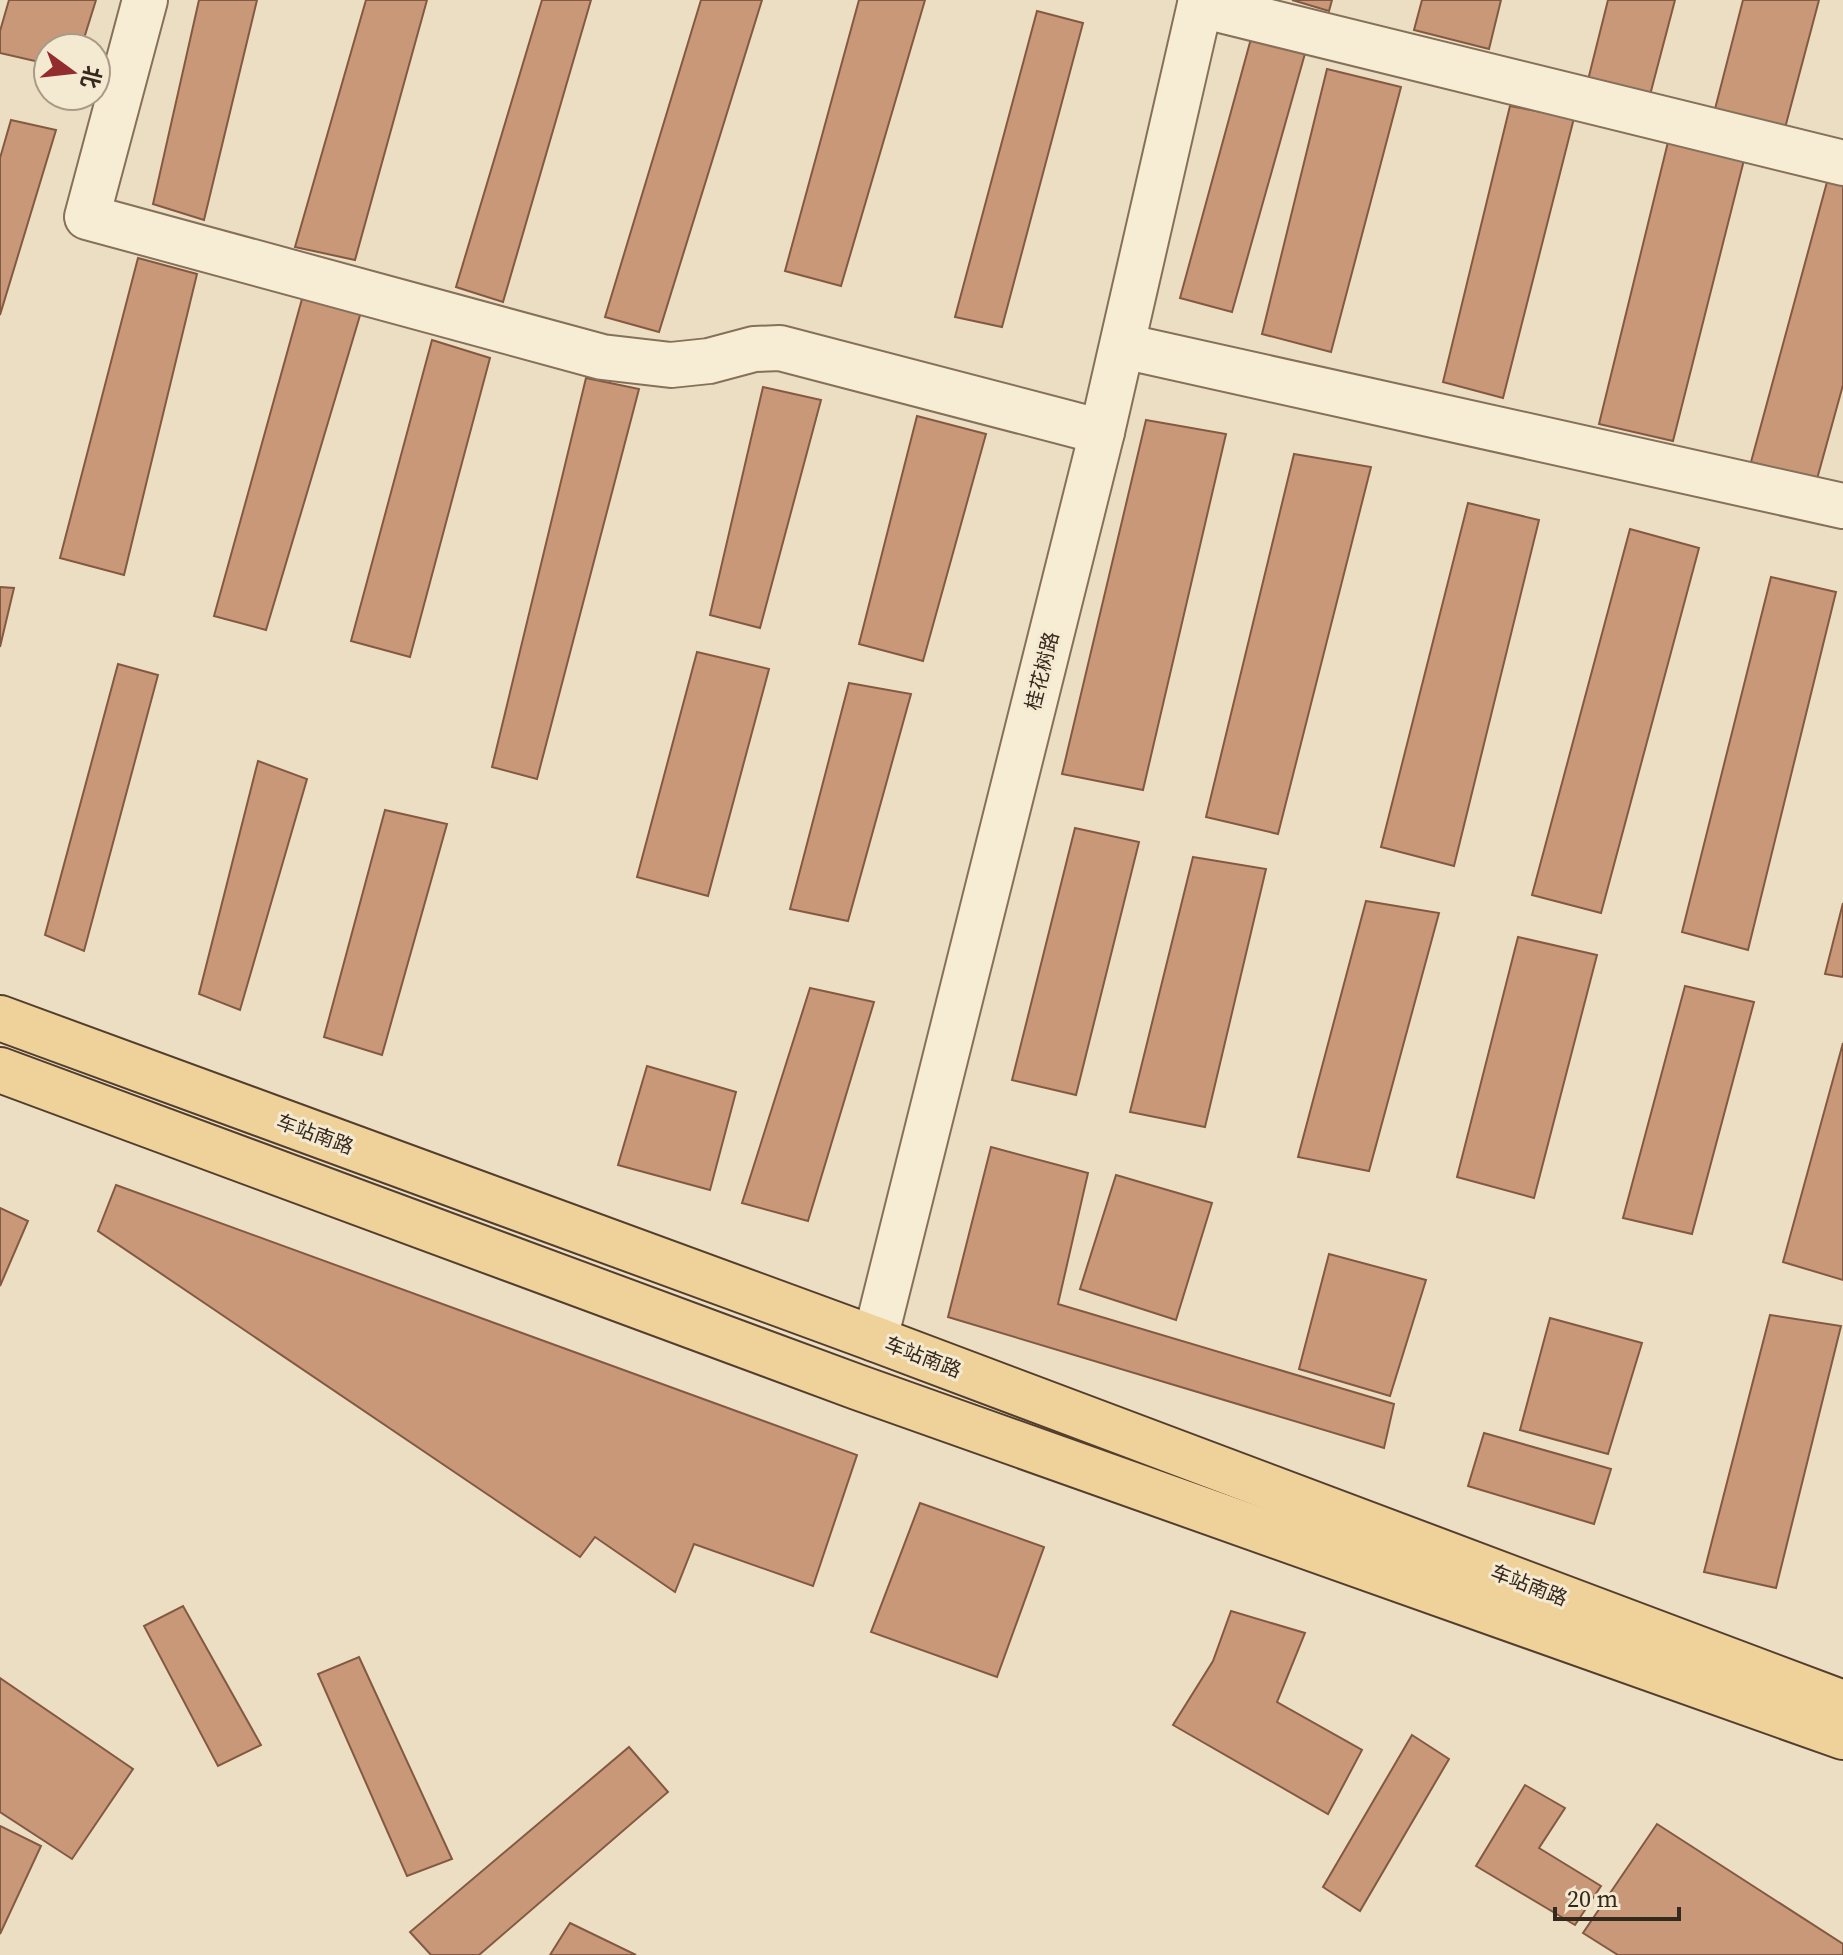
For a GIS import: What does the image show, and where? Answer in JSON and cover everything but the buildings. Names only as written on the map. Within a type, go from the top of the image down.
[{"type":"main road","name":"车站南路","points":[[0,1018],[875,1339],[1843,1703]]},
{"type":"main road","name":"车站南路","points":[[0,1070],[857,1387],[1843,1737]]},
{"type":"street","points":[[145,0],[87,217],[602,357],[671,365],[709,361],[754,349],[780,348],[1102,432]]},
{"type":"street","points":[[1201,3],[1843,163]]},
{"type":"street","name":"桂花树路","points":[[875,1339],[1123,346],[1201,3]]},
{"type":"street","points":[[1123,346],[1843,506]]}]
